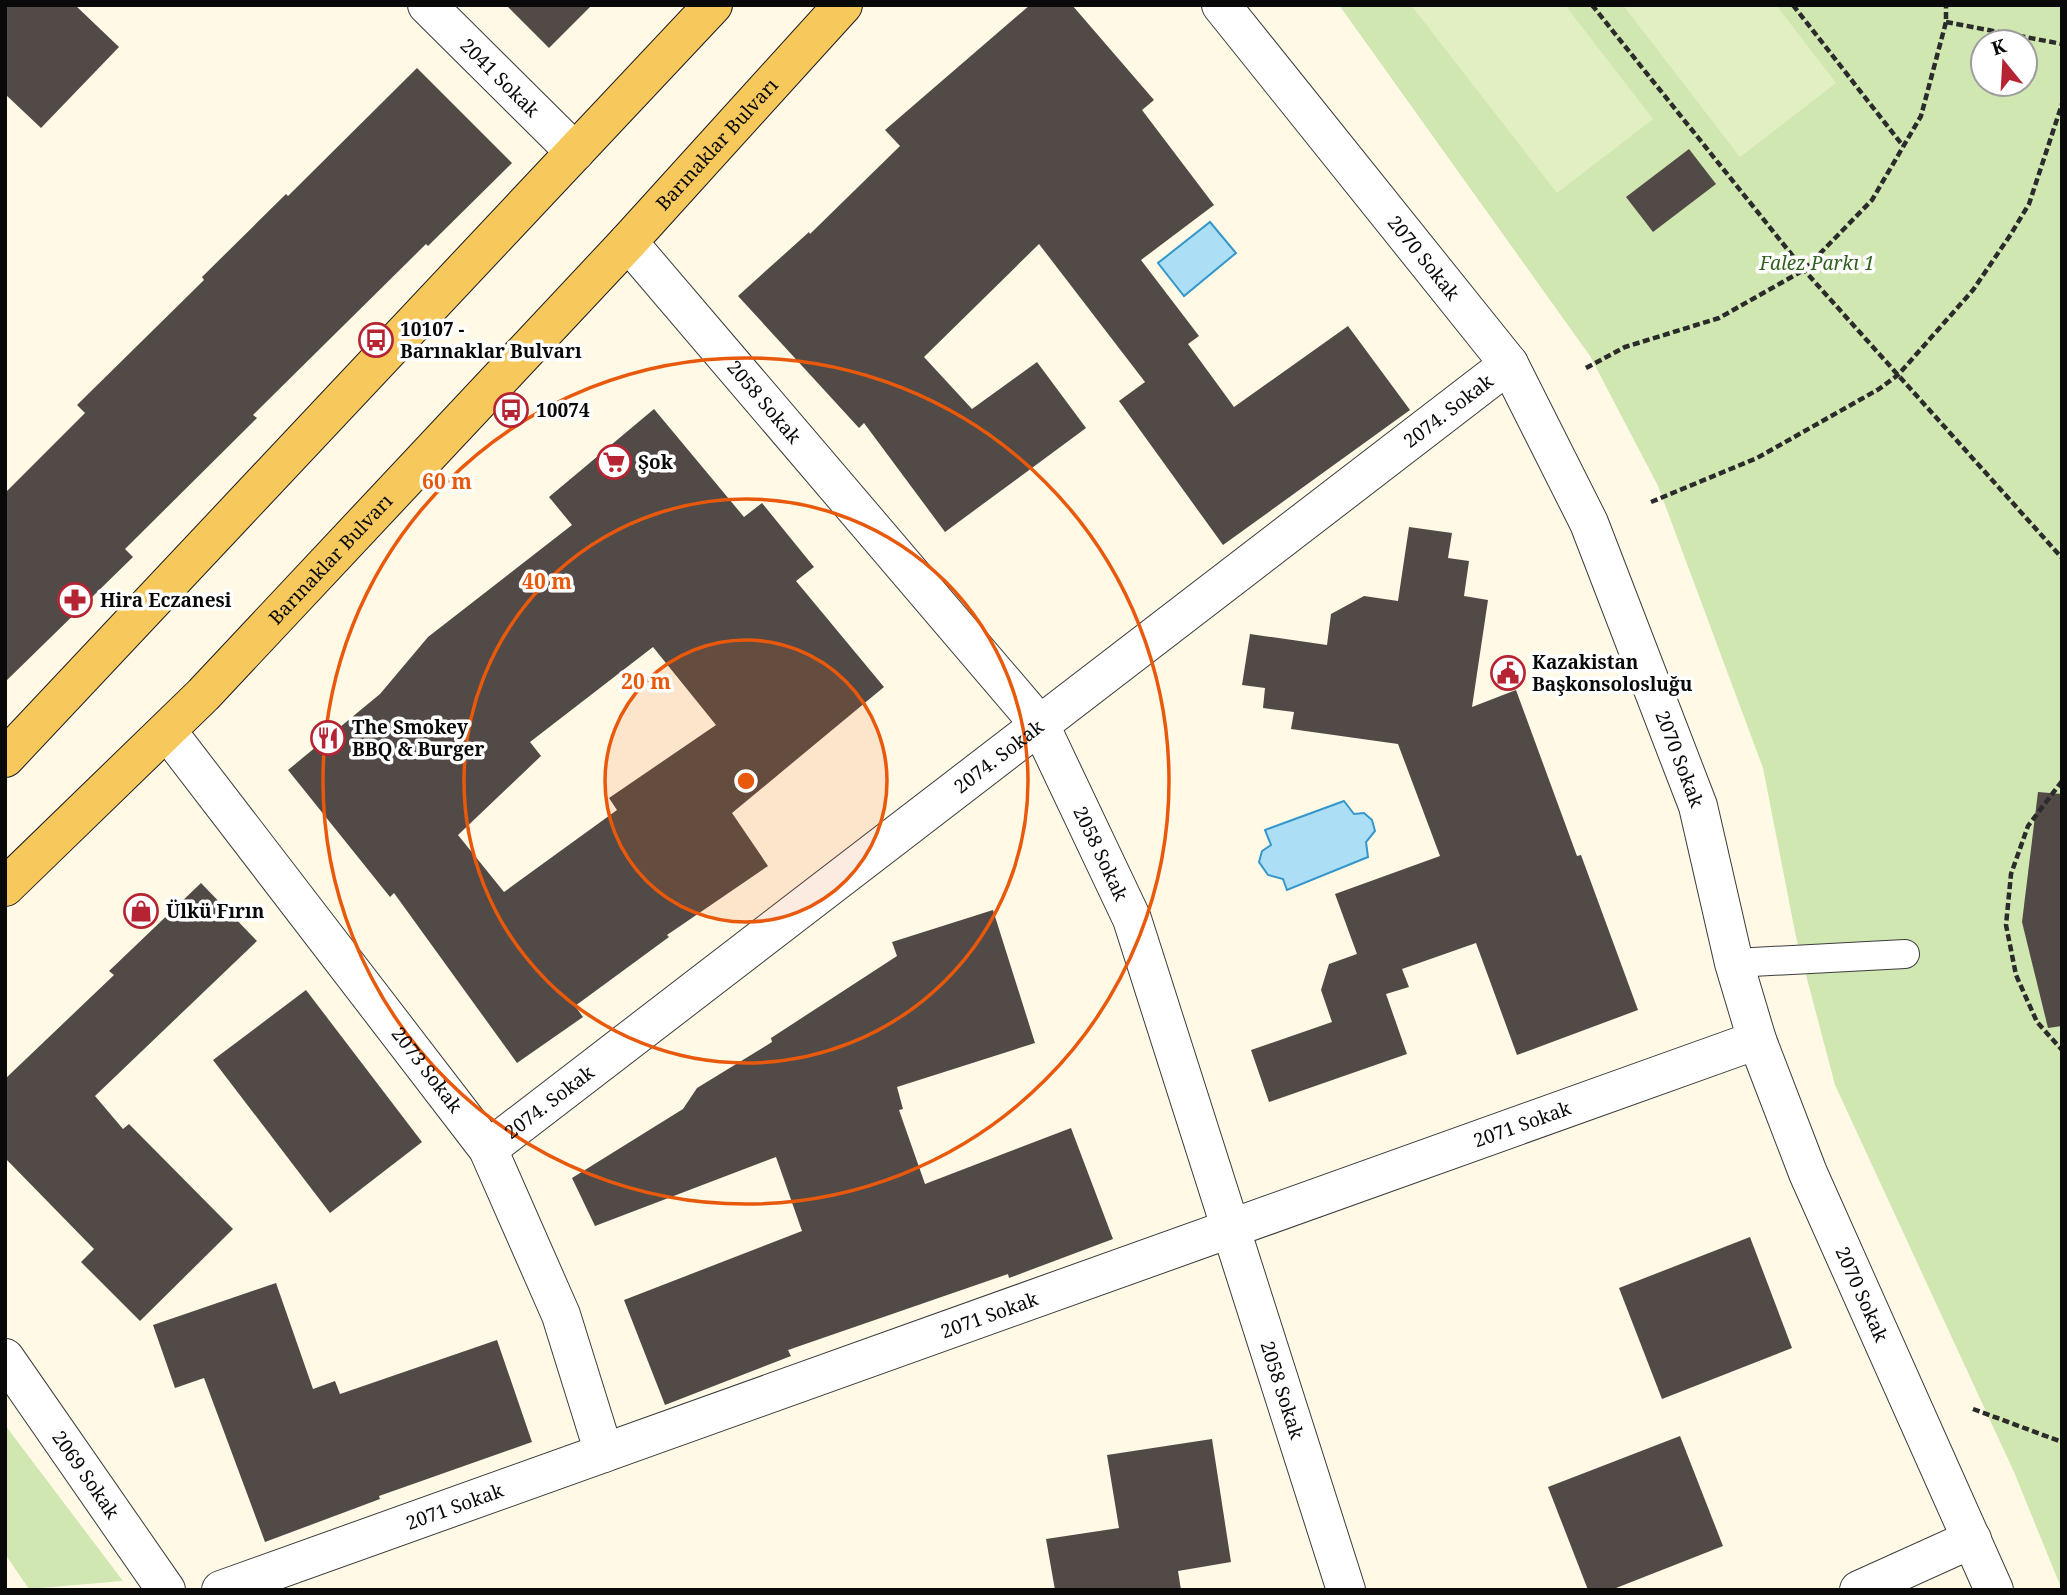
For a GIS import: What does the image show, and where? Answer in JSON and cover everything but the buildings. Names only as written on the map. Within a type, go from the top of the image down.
[{"type":"main road","points":[[5,758],[713,5]]},
{"type":"main road","name":"Barınaklar Bulvarı","points":[[5,887],[167,732],[628,242],[844,5]]},
{"type":"street","name":"2041 Sokak","points":[[426,5],[575,152]]},
{"type":"street","name":"2070 Sokak","points":[[1221,5],[1509,364],[1589,523],[1698,806],[1734,963],[1757,1040],[1808,1172],[1994,1590]]},
{"type":"street","name":"2058 Sokak","points":[[628,242],[1040,725],[1132,919],[1346,1590]]},
{"type":"street","name":"2074. Sokak","points":[[488,1149],[1509,364]]},
{"type":"street","name":"2073 Sokak","points":[[167,732],[488,1149],[561,1315],[604,1453]]},
{"type":"street","name":"2071 Sokak","points":[[221,1590],[1757,1040]]},
{"type":"street","name":"2069 Sokak","points":[[5,1358],[166,1590]]},
{"type":"street","points":[[1859,1590],[1972,1539]]},
{"type":"lane","points":[[1734,963],[1905,954]]},
{"type":"path","points":[[1592,5],[1804,270],[2062,558]]},
{"type":"path","points":[[1793,5],[1903,146]]},
{"type":"path","points":[[1586,368],[1625,347],[1719,318],[1804,270],[1872,200],[1921,116],[1946,22],[1946,5]]},
{"type":"path","points":[[1946,22],[2062,44]]},
{"type":"path","points":[[1651,502],[1756,458],[1879,389],[1898,375],[1973,290],[2011,234],[2029,204],[2062,104]]},
{"type":"path","points":[[2062,781],[2028,825],[2011,874],[2007,925],[2016,975],[2037,1022],[2062,1050]]},
{"type":"path","points":[[1973,1409],[2062,1442]]},
{"type":"green space","name":"Falez Parkı 1","points":[[1339,5],[2062,5],[2062,1590],[2014,1472],[1835,1085],[1796,937],[1763,768],[1658,486],[1590,356]]},
{"type":"green space","points":[[1411,5],[1565,5],[1653,119],[1557,193]]},
{"type":"green space","points":[[1623,5],[1776,5],[1836,83],[1740,157]]},
{"type":"green space","points":[[5,1425],[123,1581],[29,1589],[5,1554]]},
{"type":"water","points":[[1210,222],[1236,253],[1184,296],[1158,263]]},
{"type":"water","points":[[1344,801],[1354,814],[1364,813],[1372,820],[1375,831],[1366,842],[1368,857],[1287,890],[1283,879],[1268,875],[1259,862],[1262,851],[1271,845],[1265,830]]},
{"type":"place","name":"10107 - Barınaklar Bulvarı","points":[[376,340]]},
{"type":"place","name":"10074","points":[[511,410]]},
{"type":"place","name":"Şok","points":[[614,462]]},
{"type":"place","name":"Hira Eczanesi","points":[[75,600]]},
{"type":"place","name":"Kazakistan Başkonsolosluğu","points":[[1508,673]]},
{"type":"place","name":"The Smokey BBQ & Burger","points":[[328,738]]},
{"type":"place","name":"Ülkü Fırın","points":[[141,911]]}]
